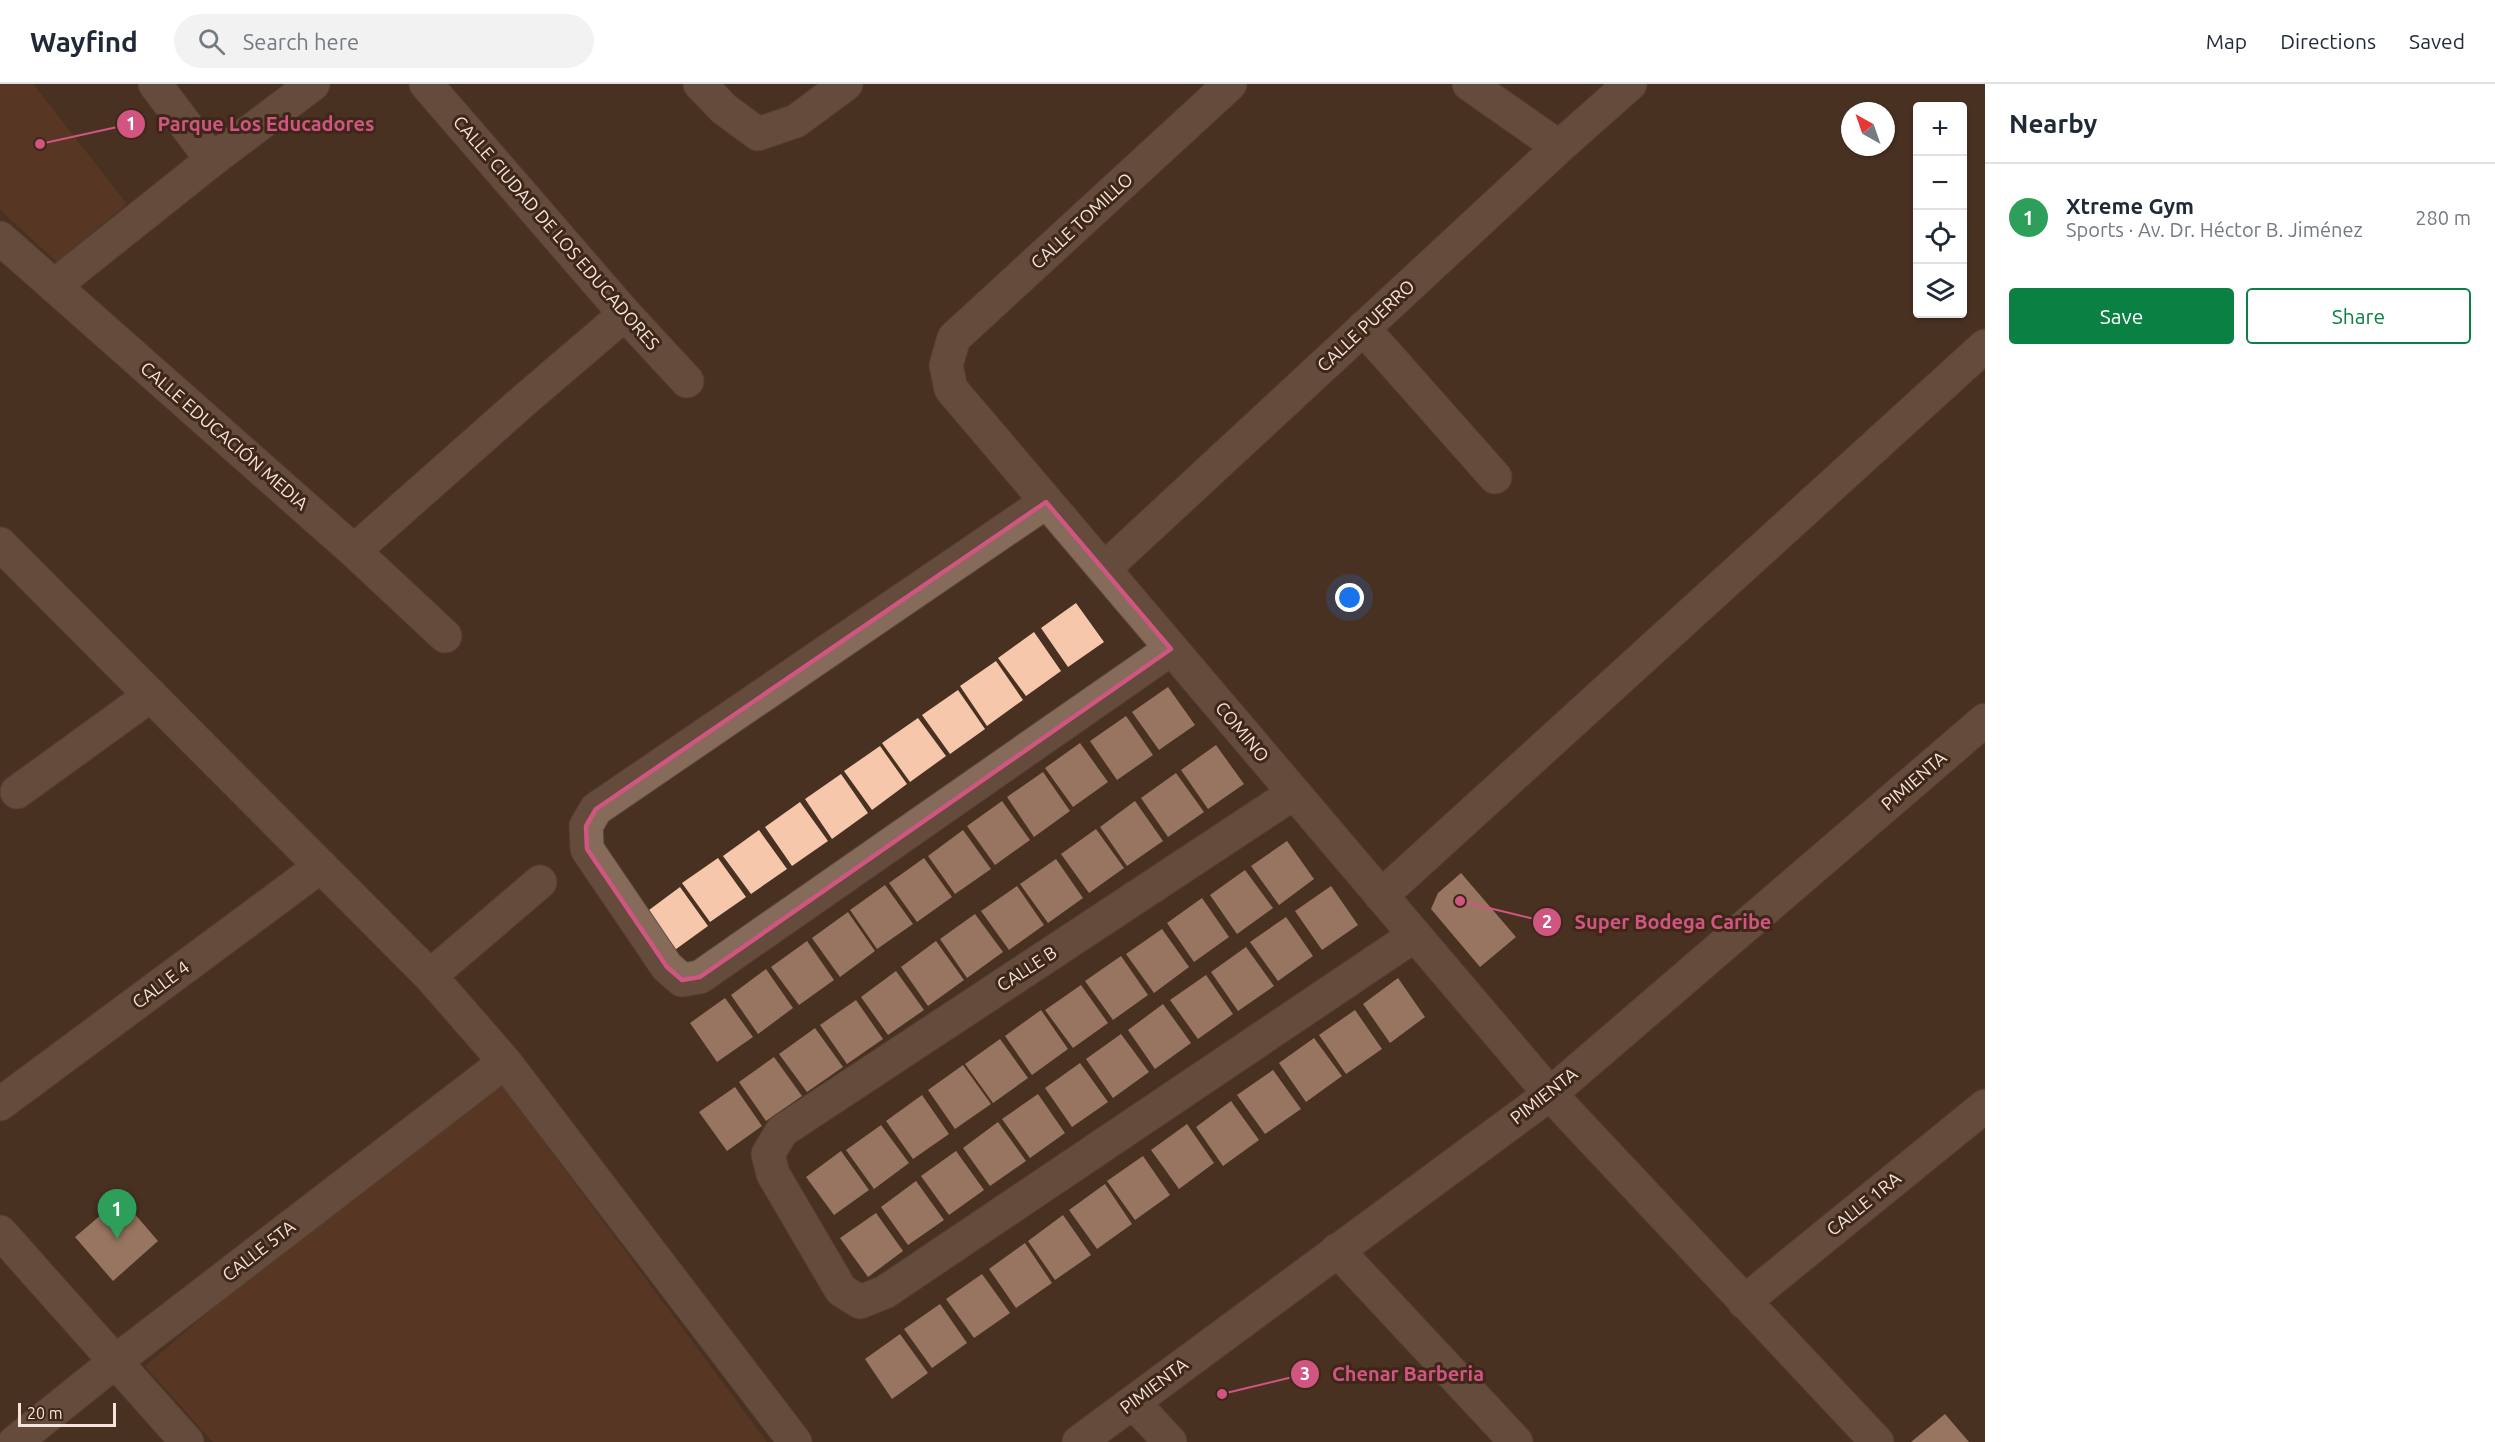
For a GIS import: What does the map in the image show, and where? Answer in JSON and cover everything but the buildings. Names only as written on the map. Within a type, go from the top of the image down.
[{"type":"street","points":[[155,84],[213,160]]},
{"type":"street","points":[[54,286],[313,84]]},
{"type":"street","name":"CALLE CIUDAD DE LOS EDUCADORES","points":[[426,84],[625,314],[687,381]]},
{"type":"street","points":[[700,84],[724,109],[758,134],[796,122],[846,84]]},
{"type":"street","name":"CALLE TOMILLO","points":[[946,365],[954,338],[1230,84]]},
{"type":"street","points":[[1469,84],[1559,147]]},
{"type":"street","name":"CALLE PUERRO","points":[[1104,569],[1559,147],[1630,84]]},
{"type":"street","name":"CALLE EDUCACIÓN MEDIA","points":[[0,238],[354,551],[445,636]]},
{"type":"street","points":[[354,551],[520,403],[625,314]]},
{"type":"street","points":[[1363,328],[1495,477]]},
{"type":"street","points":[[1381,896],[1985,346]]},
{"type":"street","name":"COMINO","points":[[946,365],[951,389],[1550,1094],[1877,1442]]},
{"type":"street","points":[[1046,502],[596,809],[586,826],[587,849],[667,968],[682,980],[700,977],[1172,649]]},
{"type":"street","points":[[0,544],[430,976],[505,1062],[795,1442]]},
{"type":"street","points":[[17,792],[151,695]]},
{"type":"street","name":"PIMIENTA","points":[[1079,1442],[1550,1094],[1985,720]]},
{"type":"street","name":"CALLE B","points":[[1294,793],[782,1131],[768,1154],[773,1174],[841,1290],[860,1302],[885,1292],[1415,935]]},
{"type":"street","name":"CALLE 4","points":[[0,1104],[321,866]]},
{"type":"street","points":[[430,976],[540,882]]},
{"type":"street","name":"CALLE 5TA","points":[[15,1442],[116,1361],[505,1062]]},
{"type":"street","name":"CALLE 1RA","points":[[1744,1302],[1985,1106]]},
{"type":"street","points":[[0,1232],[187,1442]]},
{"type":"street","points":[[1337,1250],[1516,1442]]},
{"type":"street","points":[[1134,1402],[1170,1442]]},
{"type":"highlighted area","points":[[1046,502],[1171,649],[700,977],[682,980],[667,967],[587,849],[586,826],[596,809]]},
{"type":"shaded area","points":[[0,84],[33,84],[127,204],[57,262],[0,210]]},
{"type":"shaded area","points":[[492,1072],[767,1442],[213,1442],[145,1366]]},
{"type":"place","name":"Parque Los Educadores","points":[[40,144]]},
{"type":"place","name":"Super Bodega Caribe","points":[[1460,901]]},
{"type":"place","name":"Xtreme Gym","points":[[117,1239]]},
{"type":"place","name":"Chenar Barberia","points":[[1222,1394]]}]
